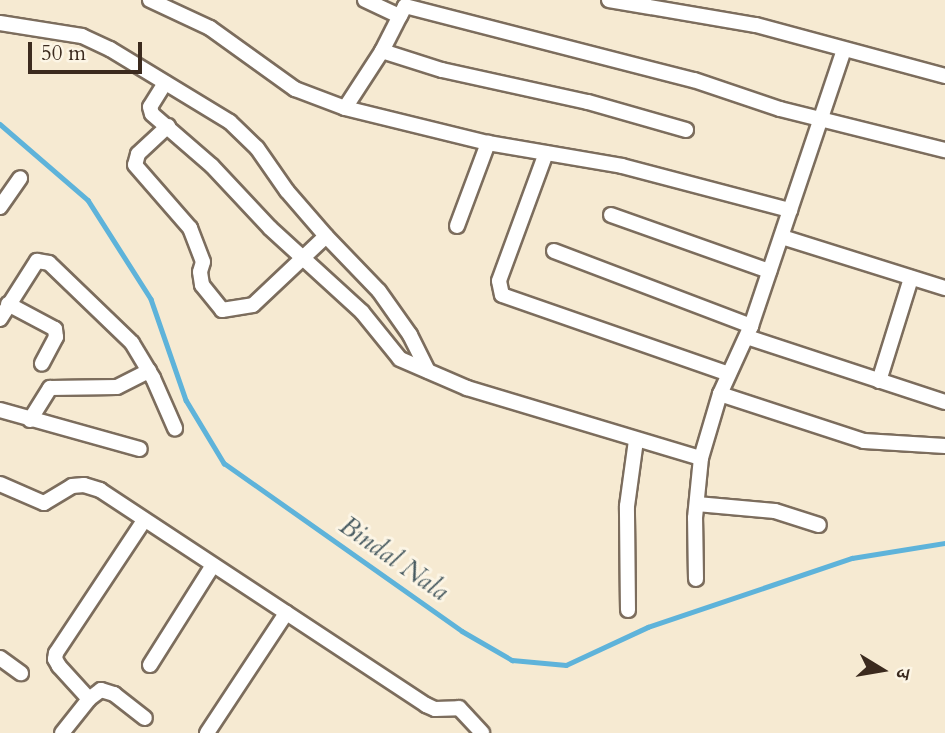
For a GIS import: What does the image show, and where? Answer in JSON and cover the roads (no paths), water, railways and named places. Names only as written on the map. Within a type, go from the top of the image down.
[{"type":"street","points":[[150,0],[210,28],[295,89],[345,108],[488,143],[622,166],[790,209]]},
{"type":"street","points":[[365,0],[694,80],[780,109],[945,150]]},
{"type":"street","points":[[610,0],[756,25],[945,76]]},
{"type":"street","points":[[345,108],[382,51],[404,8]]},
{"type":"street","points":[[0,23],[61,30],[82,36],[165,83],[240,131],[326,236],[379,291],[410,335],[428,371]]},
{"type":"street","points":[[696,579],[701,458],[720,394],[749,331],[782,237],[844,50]]},
{"type":"street","points":[[382,51],[442,70],[588,102],[686,130]]},
{"type":"street","points":[[165,83],[150,111],[212,166],[270,228],[362,312],[400,359],[467,388],[701,458]]},
{"type":"street","points":[[168,126],[138,154],[135,165],[190,228],[203,262],[200,277],[217,306],[228,310],[253,305],[326,236]]},
{"type":"street","points":[[457,226],[488,143]]},
{"type":"street","points":[[546,153],[501,273],[498,288],[502,295],[729,374]]},
{"type":"street","points":[[0,207],[20,178]]},
{"type":"street","points":[[611,215],[769,271]]},
{"type":"street","points":[[782,237],[945,288]]},
{"type":"street","points":[[554,251],[749,331],[879,381],[945,402]]},
{"type":"street","points":[[0,319],[37,261],[44,260],[87,297],[132,343],[175,428]]},
{"type":"street","points":[[879,381],[911,278]]},
{"type":"street","points":[[8,304],[55,329],[55,337],[42,363]]},
{"type":"street","points":[[30,420],[50,388],[117,387],[149,372]]},
{"type":"street","points":[[720,394],[864,442],[945,446]]},
{"type":"street","points":[[0,410],[141,449]]},
{"type":"street","points":[[628,610],[627,506],[636,440]]},
{"type":"street","points":[[0,484],[44,503],[72,486],[93,487],[426,705],[435,709],[459,708],[482,733]]},
{"type":"street","points":[[697,504],[775,511],[819,525]]},
{"type":"street","points":[[89,699],[59,666],[56,653],[143,522]]},
{"type":"street","points":[[150,665],[214,565]]},
{"type":"street","points":[[207,733],[286,613]]},
{"type":"street","points":[[0,658],[21,673]]},
{"type":"street","points":[[62,733],[89,699],[101,690],[107,691],[145,718]]},
{"type":"waterway","name":"Bindal Nala","points":[[0,124],[88,200],[151,299],[186,400],[224,463],[462,631],[512,660],[566,665],[648,627],[852,558],[945,543]]}]
